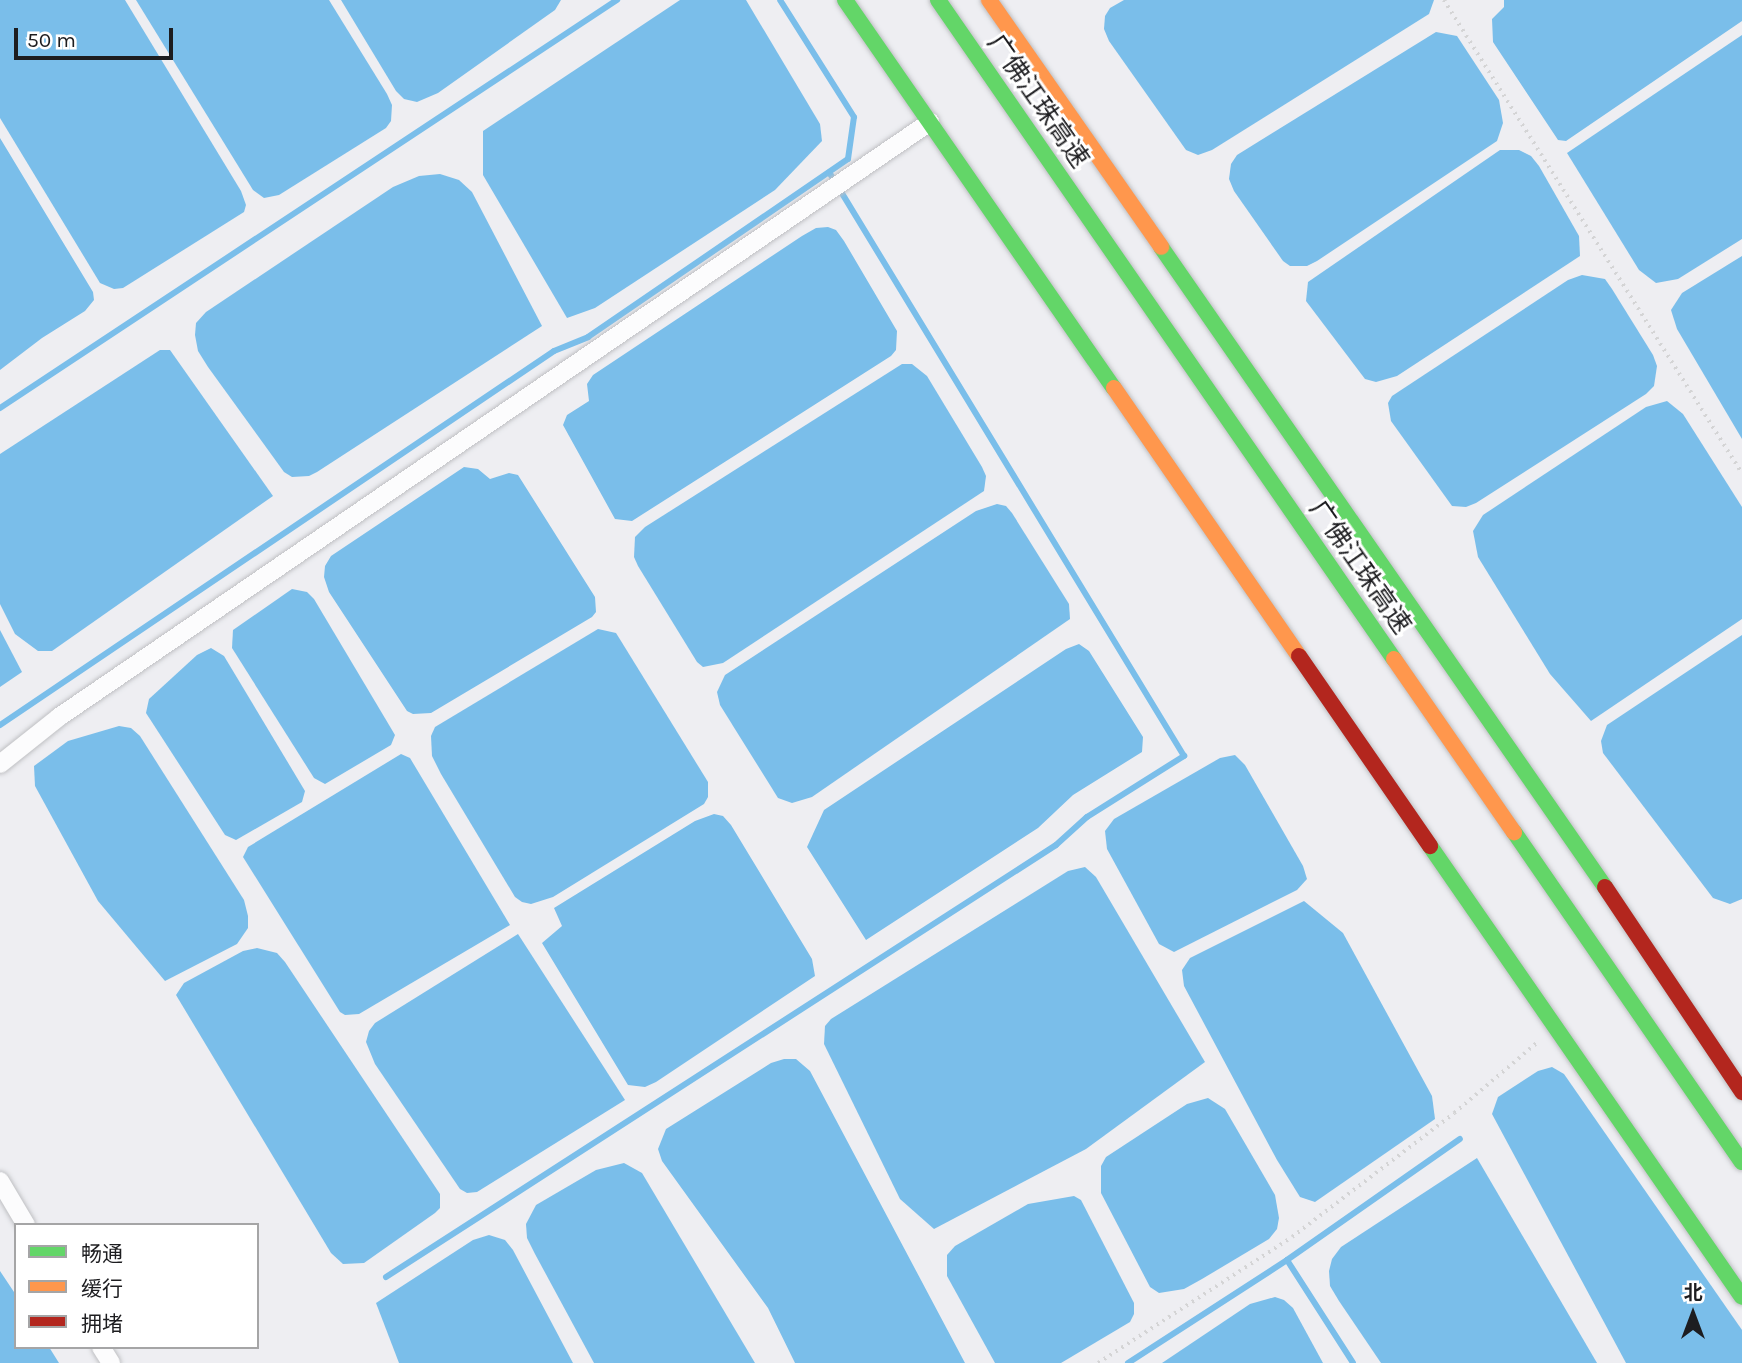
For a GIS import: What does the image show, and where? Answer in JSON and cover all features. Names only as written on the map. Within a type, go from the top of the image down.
[{"type":"main road","points":[[845,0],[1742,1297]]},
{"type":"main road","name":"广佛江珠高速","points":[[938,0],[1742,1162]]},
{"type":"main road","name":"广佛江珠高速","points":[[989,0],[1602,883],[1742,1091]]},
{"type":"street","points":[[0,764],[60,717],[930,122]]},
{"type":"street","points":[[0,1181],[25,1223]]},
{"type":"path","points":[[1444,0],[1742,473]]},
{"type":"path","points":[[1098,1363],[1292,1237],[1454,1113],[1555,1028]]},
{"type":"water","points":[[0,0],[125,0],[241,191],[246,205],[244,212],[123,288],[114,289],[100,283],[0,118]]},
{"type":"water","points":[[136,0],[329,0],[387,94],[392,105],[391,121],[386,128],[279,195],[264,198],[253,190]]},
{"type":"water","points":[[341,0],[561,0],[555,10],[438,93],[417,102],[404,99],[396,91]]},
{"type":"water","points":[[680,0],[746,0],[820,124],[822,141],[775,190],[595,308],[567,318],[483,175],[483,131]]},
{"type":"water","points":[[1124,0],[1434,0],[1429,14],[1212,150],[1198,155],[1186,150],[1109,41],[1104,29],[1105,16],[1110,8]]},
{"type":"water","points":[[1504,0],[1742,0],[1742,21],[1566,141],[1558,140],[1493,42],[1492,19],[1504,7]]},
{"type":"water","points":[[1436,32],[1457,36],[1499,100],[1503,123],[1497,141],[1317,261],[1307,266],[1290,266],[1283,261],[1234,191],[1229,179],[1231,164],[1237,155]]},
{"type":"water","points":[[1742,35],[1742,239],[1678,279],[1656,283],[1639,270],[1567,153]]},
{"type":"water","points":[[0,138],[93,292],[94,300],[85,311],[42,338],[0,370]]},
{"type":"water","points":[[1500,150],[1519,150],[1531,156],[1539,166],[1579,236],[1580,256],[1397,376],[1376,382],[1365,379],[1306,301],[1308,282]]},
{"type":"water","points":[[440,174],[459,180],[472,192],[542,326],[317,472],[309,476],[292,477],[284,472],[198,351],[196,323],[206,312],[393,187],[419,176]]},
{"type":"water","points":[[828,227],[836,230],[844,241],[897,331],[896,350],[891,356],[632,521],[615,519],[563,425],[567,415],[589,401],[587,384],[593,375],[802,236],[816,228]]},
{"type":"water","points":[[1742,256],[1742,439],[1677,329],[1671,310],[1682,293]]},
{"type":"water","points":[[1582,275],[1605,279],[1612,289],[1653,355],[1657,366],[1654,386],[1646,394],[1476,503],[1466,507],[1452,506],[1391,421],[1388,403],[1392,396],[1568,280]]},
{"type":"water","points":[[160,350],[170,350],[273,496],[52,651],[38,651],[15,634],[0,604],[0,454]]},
{"type":"water","points":[[902,364],[912,364],[927,376],[982,467],[986,476],[984,491],[723,663],[703,667],[697,662],[638,566],[634,557],[635,537],[645,527]]},
{"type":"water","points":[[1667,401],[1683,414],[1742,507],[1742,619],[1591,721],[1550,674],[1478,557],[1473,531],[1483,515],[1646,407]]},
{"type":"water","points":[[464,467],[478,469],[490,479],[509,473],[518,475],[595,597],[596,612],[592,617],[431,713],[413,714],[407,711],[329,592],[324,577],[325,566],[331,556]]},
{"type":"water","points":[[997,504],[1006,506],[1012,513],[1069,604],[1070,619],[812,797],[792,803],[778,798],[720,705],[717,692],[725,675],[976,511]]},
{"type":"water","points":[[292,589],[307,592],[314,599],[395,735],[391,745],[325,784],[314,778],[232,648],[233,630]]},
{"type":"water","points":[[598,629],[616,633],[708,782],[708,797],[704,804],[553,897],[531,904],[522,902],[515,897],[441,774],[432,756],[431,736],[435,727]]},
{"type":"water","points":[[0,630],[22,672],[0,687]]},
{"type":"water","points":[[1742,635],[1742,899],[1730,904],[1713,898],[1603,753],[1601,741],[1607,725]]},
{"type":"water","points":[[1079,644],[1089,651],[1143,737],[1142,752],[1073,795],[1038,828],[866,940],[807,847],[824,810],[1066,649]]},
{"type":"water","points":[[211,648],[224,656],[305,791],[302,802],[236,840],[225,835],[146,713],[149,699],[197,655]]},
{"type":"water","points":[[119,726],[131,728],[140,736],[244,900],[248,916],[248,928],[237,944],[165,981],[98,901],[35,786],[34,766],[68,741]]},
{"type":"water","points":[[401,754],[410,758],[510,925],[359,1014],[345,1015],[340,1012],[243,857],[248,847]]},
{"type":"water","points":[[1235,755],[1245,765],[1303,866],[1307,879],[1297,890],[1174,952],[1159,944],[1107,849],[1105,831],[1114,819],[1220,758]]},
{"type":"water","points":[[714,814],[723,816],[731,825],[812,959],[815,976],[656,1082],[645,1087],[628,1085],[542,943],[562,926],[554,908],[695,821]]},
{"type":"water","points":[[1085,867],[1096,877],[1205,1062],[1086,1149],[934,1229],[900,1199],[824,1044],[825,1026],[831,1019],[1068,871]]},
{"type":"water","points":[[1304,901],[1343,933],[1432,1096],[1435,1119],[1315,1202],[1300,1197],[1277,1160],[1184,986],[1182,970],[1190,958]]},
{"type":"water","points":[[518,934],[625,1100],[477,1192],[467,1193],[460,1189],[375,1064],[366,1042],[375,1023]]},
{"type":"water","points":[[257,948],[277,953],[285,962],[440,1194],[440,1208],[435,1213],[364,1263],[343,1264],[331,1253],[176,995],[184,983],[243,951]]},
{"type":"water","points":[[796,1059],[810,1071],[965,1363],[795,1363],[768,1308],[662,1161],[658,1149],[666,1129],[771,1063]]},
{"type":"water","points":[[1552,1067],[1564,1074],[1742,1330],[1742,1363],[1626,1363],[1492,1114],[1498,1097],[1538,1071]]},
{"type":"water","points":[[1208,1098],[1225,1109],[1275,1195],[1279,1218],[1277,1229],[1269,1239],[1184,1289],[1159,1293],[1150,1287],[1101,1193],[1101,1166],[1106,1157],[1187,1104]]},
{"type":"water","points":[[1477,1158],[1597,1363],[1381,1363],[1330,1286],[1329,1271],[1332,1259],[1341,1247]]},
{"type":"water","points":[[624,1163],[642,1173],[755,1363],[594,1363],[527,1238],[526,1224],[536,1205],[596,1170]]},
{"type":"water","points":[[1074,1196],[1081,1200],[1134,1303],[1134,1314],[1130,1322],[1061,1363],[995,1363],[947,1276],[947,1255],[955,1246],[1028,1204]]},
{"type":"water","points":[[489,1235],[505,1240],[513,1250],[573,1363],[399,1363],[376,1303],[473,1240]]},
{"type":"water","points":[[0,1271],[14,1292],[14,1349],[50,1349],[59,1363],[0,1363]]},
{"type":"water","points":[[1275,1297],[1284,1300],[1293,1308],[1323,1363],[1162,1363],[1250,1304]]},
{"type":"waterway","points":[[0,408],[617,0]]},
{"type":"waterway","points":[[0,725],[554,351],[588,337],[848,159],[854,117],[780,0]]},
{"type":"waterway","points":[[386,1277],[1056,845],[1087,817],[1184,756],[829,172]]},
{"type":"waterway","points":[[1128,1363],[1287,1260],[1460,1139]]},
{"type":"waterway","points":[[1287,1260],[1353,1363]]},
{"type":"traffic: fast","points":[[845,0],[1114,388]]},
{"type":"traffic: fast","points":[[938,0],[1394,659]]},
{"type":"traffic: fast","points":[[1161,247],[1605,887]]},
{"type":"traffic: fast","points":[[1514,832],[1742,1162]]},
{"type":"traffic: fast","points":[[1430,846],[1742,1297]]},
{"type":"traffic: slow","points":[[989,0],[1161,247]]},
{"type":"traffic: slow","points":[[1114,388],[1299,656]]},
{"type":"traffic: slow","points":[[1394,659],[1514,832]]},
{"type":"traffic: jam","points":[[1299,656],[1430,846]]},
{"type":"traffic: jam","points":[[1605,887],[1742,1092]]}]
